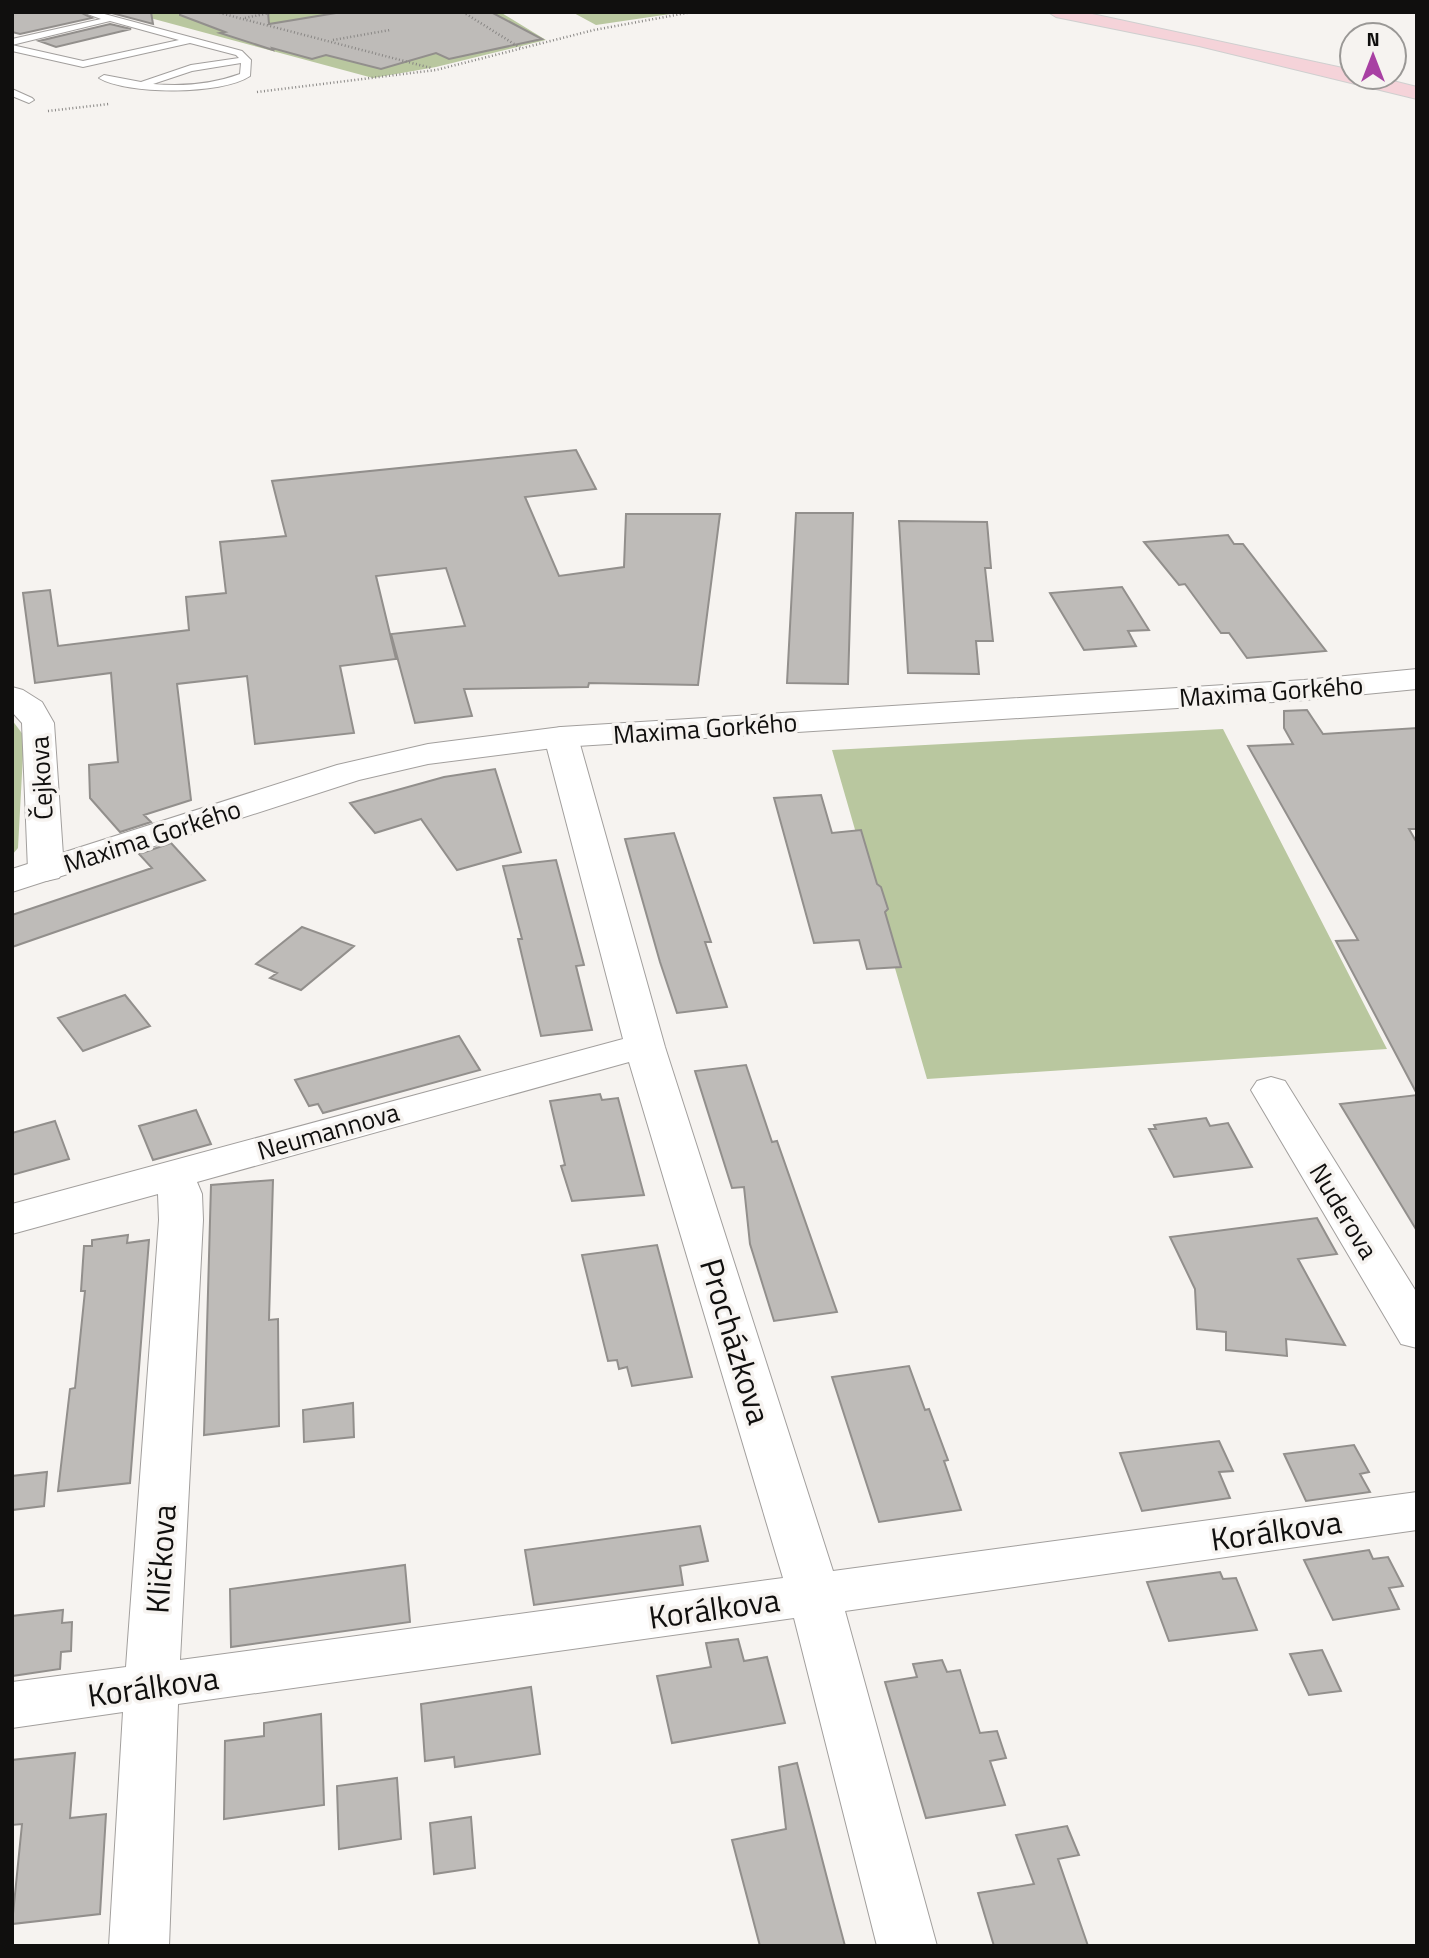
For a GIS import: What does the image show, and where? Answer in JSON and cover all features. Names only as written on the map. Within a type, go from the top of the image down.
[{"type":"main road","points":[[1056,12],[1215,44],[1338,73]]},
{"type":"street","name":"Maxima Gorkého","points":[[12,881],[349,772],[428,754],[561,737],[1304,690],[1417,680]]},
{"type":"street","name":"Čejkova","points":[[12,697],[30,709],[38,723],[46,870]]},
{"type":"street","name":"Procházkova","points":[[561,737],[645,1047],[814,1594],[907,1946]]},
{"type":"street","name":"Neumannova","points":[[12,1219],[606,1054],[645,1047]]},
{"type":"street","name":"Nuderova","points":[[1271,1090],[1417,1332]]},
{"type":"street","name":"Kličkova","points":[[139,1946],[181,1220],[180,1194],[173,1175]]},
{"type":"street","name":"Korálkova","points":[[12,1705],[1417,1511]]},
{"type":"lane","points":[[86,12],[239,53],[246,60]]},
{"type":"lane","points":[[12,42],[112,19]]},
{"type":"lane","points":[[12,47],[83,64],[190,40]]},
{"type":"lane","points":[[104,78],[137,86],[176,88],[226,83],[244,76],[246,60]]},
{"type":"lane","points":[[137,86],[191,68],[246,60]]},
{"type":"lane","points":[[12,92],[29,100]]},
{"type":"path","points":[[216,12],[436,69]]},
{"type":"path","points":[[241,19],[274,12]]},
{"type":"path","points":[[463,12],[523,49]]},
{"type":"path","points":[[254,92],[351,82],[436,69],[594,30],[692,12]]},
{"type":"path","points":[[328,41],[390,30]]},
{"type":"path","points":[[38,112],[114,104]]},
{"type":"green space","points":[[128,12],[500,12],[546,40],[436,67],[373,78]]},
{"type":"green space","points":[[572,12],[684,12],[596,25]]},
{"type":"green space","points":[[12,720],[24,736],[18,848],[12,855]]},
{"type":"green space","points":[[1223,729],[1387,1049],[927,1079],[832,750]]},
{"type":"building","points":[[12,12],[80,12],[92,18],[20,34],[12,32]]},
{"type":"building","points":[[108,12],[151,12],[153,24]]},
{"type":"building","points":[[180,12],[268,12],[269,24],[342,12],[491,12],[542,39],[449,59],[436,53],[381,69],[326,55],[312,59],[272,48],[273,50],[220,33],[225,32],[180,15]]},
{"type":"building","points":[[110,24],[131,29],[56,47],[39,41]]},
{"type":"building","points":[[576,450],[596,489],[525,497],[559,576],[624,567],[626,514],[720,514],[698,685],[589,683],[588,687],[464,689],[472,716],[415,723],[391,634],[465,626],[446,568],[376,576],[396,659],[340,666],[354,733],[255,744],[247,676],[177,684],[191,800],[144,815],[151,822],[120,832],[90,798],[89,765],[118,762],[111,673],[35,683],[23,593],[50,590],[58,646],[189,630],[186,597],[226,593],[220,542],[286,536],[272,481]]},
{"type":"building","points":[[796,513],[853,513],[848,684],[787,683]]},
{"type":"building","points":[[899,521],[987,522],[991,568],[985,568],[993,641],[976,641],[979,674],[908,673]]},
{"type":"building","points":[[1228,535],[1234,544],[1243,544],[1326,651],[1247,658],[1229,633],[1221,633],[1185,584],[1179,585],[1144,542]]},
{"type":"building","points":[[1122,587],[1149,630],[1128,631],[1136,646],[1084,650],[1050,593]]},
{"type":"building","points":[[1307,710],[1323,734],[1417,728],[1417,829],[1409,829],[1417,843],[1417,1094],[1336,941],[1358,940],[1248,746],[1293,744],[1284,728],[1284,711]]},
{"type":"building","points":[[495,769],[521,852],[457,870],[421,819],[375,833],[350,803],[444,777]]},
{"type":"building","points":[[821,795],[832,833],[861,830],[877,884],[881,887],[888,909],[885,912],[901,967],[867,969],[859,940],[814,943],[774,798]]},
{"type":"building","points":[[674,833],[711,942],[705,942],[727,1007],[677,1013],[660,962],[625,839]]},
{"type":"building","points":[[171,843],[205,880],[12,947],[12,915],[152,868],[139,854]]},
{"type":"building","points":[[556,860],[584,965],[576,966],[592,1030],[541,1036],[518,939],[522,939],[503,866]]},
{"type":"building","points":[[302,927],[354,946],[301,990],[270,978],[277,973],[256,964]]},
{"type":"building","points":[[125,995],[150,1026],[83,1051],[58,1018]]},
{"type":"building","points":[[459,1036],[480,1070],[323,1113],[318,1104],[309,1106],[295,1080]]},
{"type":"building","points":[[746,1065],[772,1142],[777,1141],[837,1312],[774,1321],[750,1244],[744,1187],[732,1188],[695,1071]]},
{"type":"building","points":[[600,1094],[602,1100],[618,1098],[644,1195],[572,1201],[561,1166],[565,1165],[550,1101]]},
{"type":"building","points":[[1417,1095],[1417,1231],[1340,1104]]},
{"type":"building","points":[[196,1110],[211,1144],[153,1160],[139,1126]]},
{"type":"building","points":[[1206,1118],[1210,1126],[1228,1123],[1252,1167],[1174,1177],[1149,1129],[1156,1129],[1154,1125]]},
{"type":"building","points":[[55,1121],[69,1159],[12,1175],[12,1133]]},
{"type":"building","points":[[273,1180],[269,1320],[278,1319],[279,1426],[204,1435],[211,1185]]},
{"type":"building","points":[[1317,1218],[1337,1254],[1298,1259],[1345,1345],[1286,1339],[1287,1356],[1226,1350],[1226,1332],[1197,1329],[1195,1289],[1170,1237]]},
{"type":"building","points":[[128,1235],[127,1243],[149,1240],[130,1483],[58,1491],[70,1389],[75,1388],[85,1291],[81,1291],[84,1246],[92,1246],[92,1240]]},
{"type":"building","points":[[657,1245],[692,1377],[632,1386],[627,1367],[619,1369],[617,1360],[608,1361],[582,1255]]},
{"type":"building","points":[[909,1366],[948,1460],[944,1461],[961,1510],[879,1522],[832,1377]]},
{"type":"building","points":[[353,1403],[354,1437],[304,1442],[303,1410]]},
{"type":"building","points":[[1219,1441],[1233,1471],[1219,1472],[1230,1498],[1142,1511],[1120,1453]]},
{"type":"building","points":[[1354,1445],[1369,1472],[1360,1474],[1370,1492],[1306,1501],[1284,1454]]},
{"type":"building","points":[[47,1472],[44,1506],[12,1510],[12,1476]]},
{"type":"building","points":[[700,1526],[708,1561],[680,1566],[683,1585],[534,1605],[525,1550]]},
{"type":"building","points":[[1369,1550],[1373,1559],[1388,1557],[1403,1586],[1389,1588],[1399,1609],[1333,1620],[1304,1560]]},
{"type":"building","points":[[405,1565],[410,1622],[231,1647],[230,1589]]},
{"type":"building","points":[[1220,1572],[1223,1579],[1236,1578],[1257,1630],[1169,1641],[1147,1582]]},
{"type":"building","points":[[63,1610],[62,1623],[72,1622],[71,1651],[61,1652],[60,1669],[12,1676],[12,1616]]},
{"type":"building","points":[[738,1639],[744,1661],[767,1657],[785,1723],[672,1743],[657,1676],[711,1667],[706,1643]]},
{"type":"building","points":[[1322,1650],[1341,1691],[1309,1695],[1290,1654]]},
{"type":"building","points":[[942,1660],[947,1672],[960,1670],[980,1733],[997,1731],[1006,1758],[990,1761],[1005,1805],[926,1818],[885,1682],[917,1677],[913,1664]]},
{"type":"building","points":[[531,1687],[540,1754],[455,1767],[454,1757],[425,1761],[421,1704]]},
{"type":"building","points":[[321,1714],[324,1805],[224,1819],[225,1741],[264,1736],[264,1723]]},
{"type":"building","points":[[75,1753],[70,1818],[106,1814],[100,1914],[12,1924],[22,1824],[12,1825],[12,1760]]},
{"type":"building","points":[[797,1763],[845,1946],[760,1946],[732,1840],[786,1829],[779,1767]]},
{"type":"building","points":[[397,1778],[401,1839],[339,1849],[337,1786]]},
{"type":"building","points":[[471,1817],[475,1868],[434,1874],[430,1823]]},
{"type":"building","points":[[1067,1826],[1079,1855],[1058,1859],[1088,1946],[994,1946],[978,1893],[1034,1884],[1016,1835]]}]
